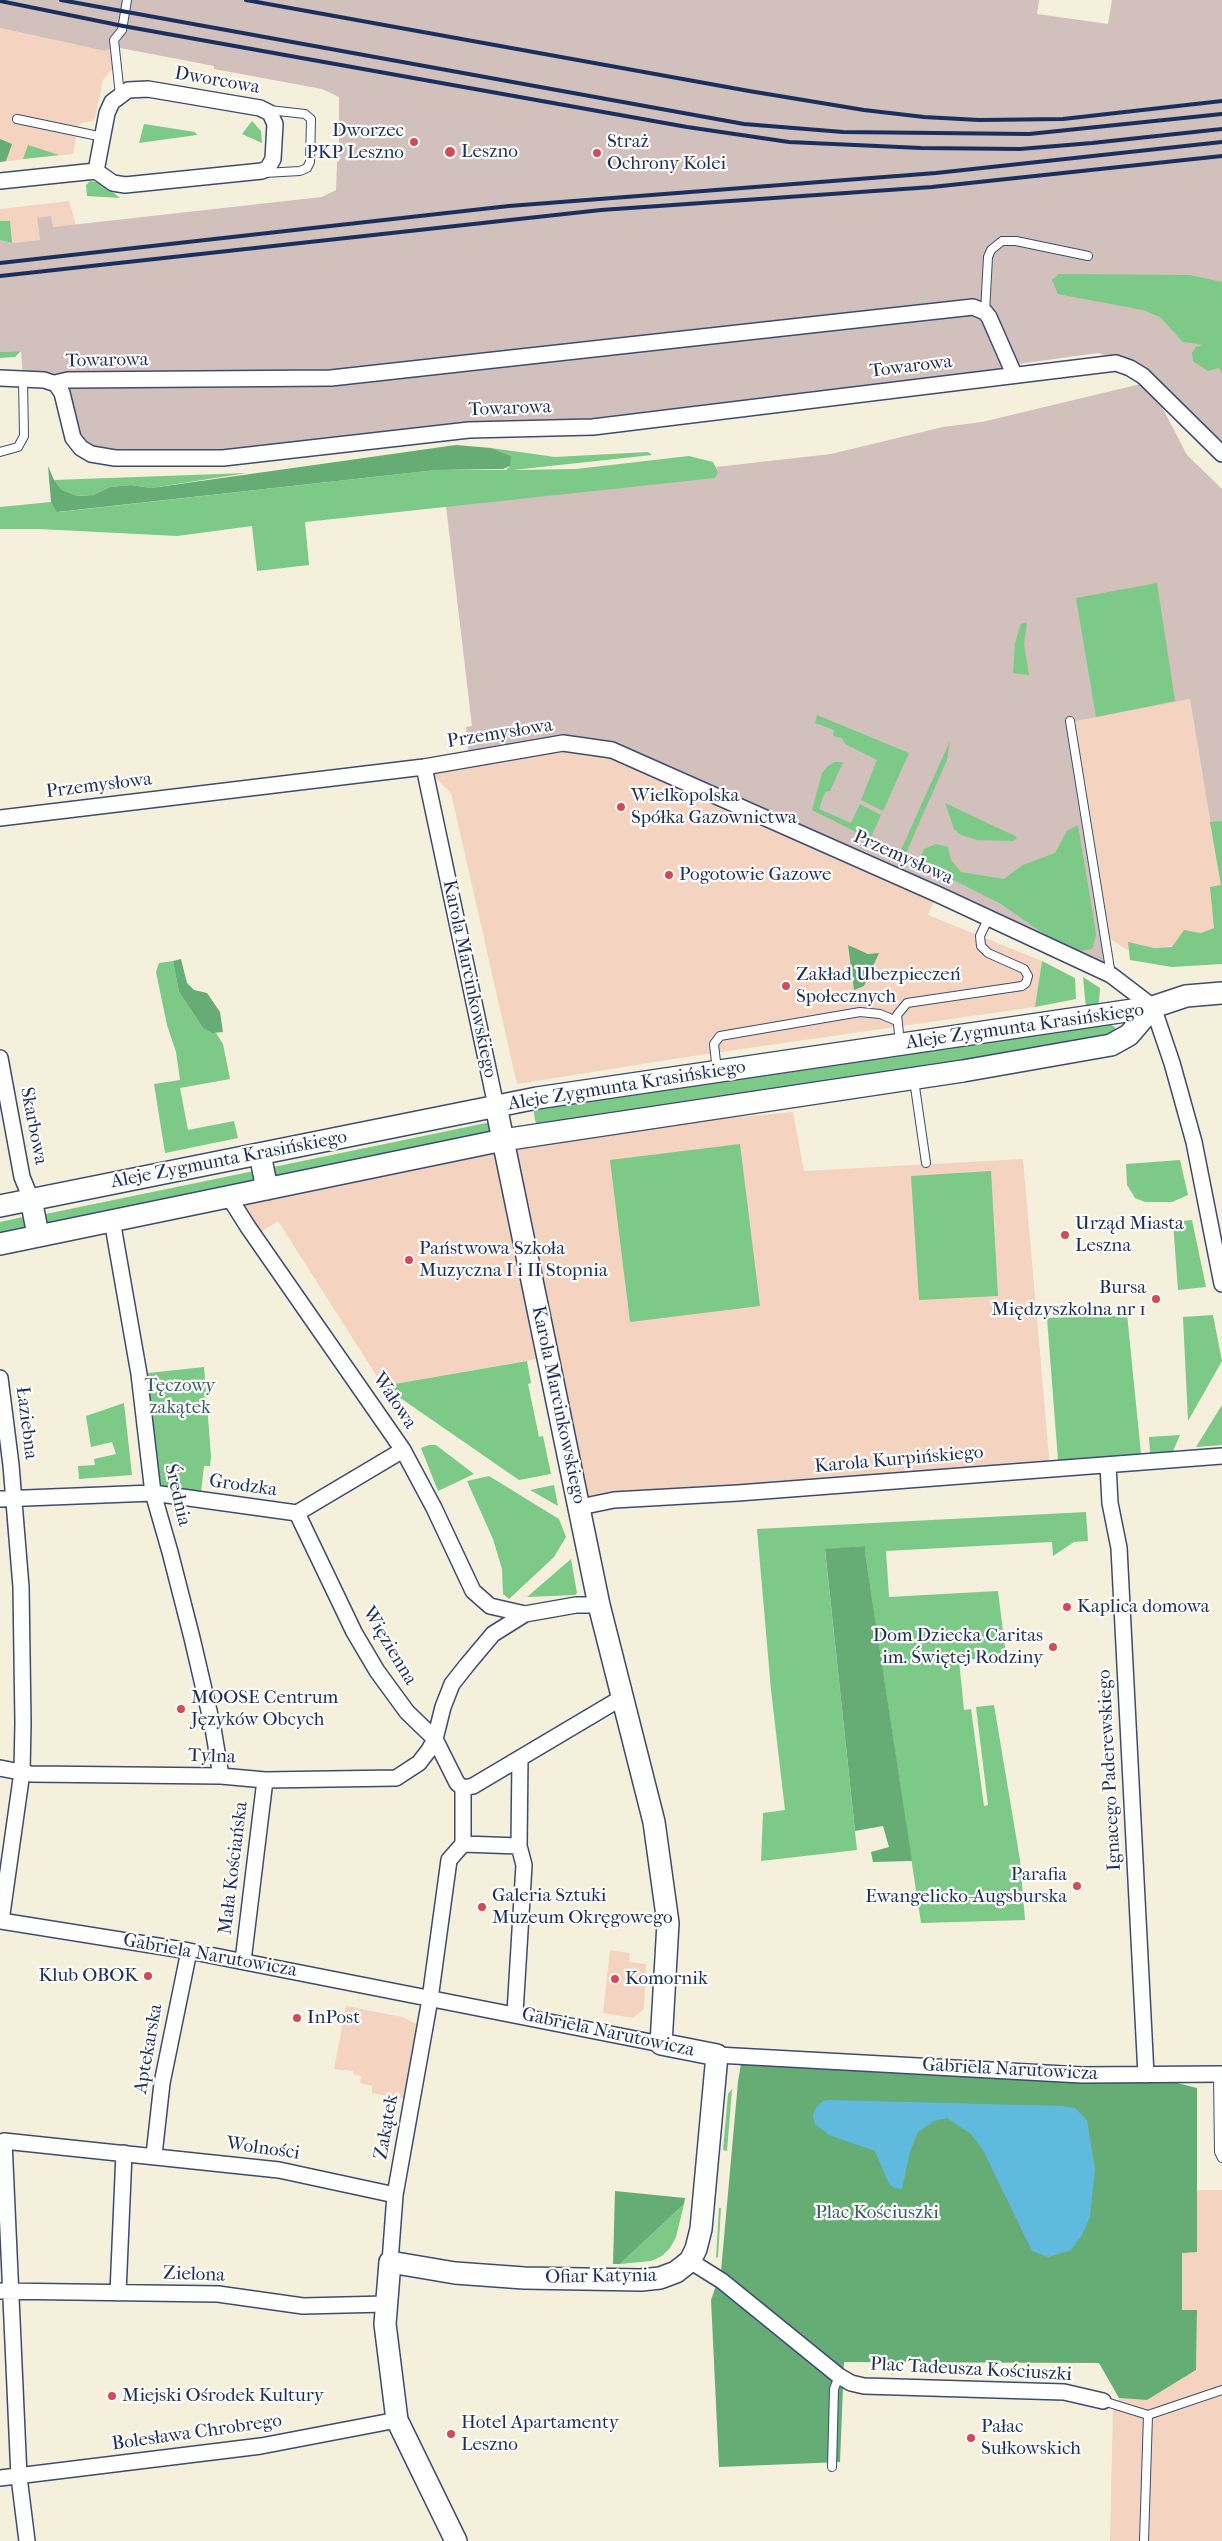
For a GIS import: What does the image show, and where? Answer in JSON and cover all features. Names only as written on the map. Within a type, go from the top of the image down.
[{"type":"street","name":"Dworcowa","points":[[120,95],[138,88],[266,110],[270,113],[275,124],[274,159],[268,168],[257,172]]},
{"type":"street","points":[[96,171],[107,112],[120,95]]},
{"type":"street","points":[[0,181],[96,171],[113,183],[125,185],[257,172]]},
{"type":"street","name":"Towarowa","points":[[0,378],[55,383],[68,380],[331,378],[967,307],[973,307],[985,312]]},
{"type":"street","points":[[985,312],[989,317],[1014,374]]},
{"type":"street","name":"Towarowa","points":[[55,383],[62,393],[73,438],[81,448],[91,454],[115,458],[223,458],[469,430],[593,426],[1014,374],[1116,364],[1130,368],[1143,376],[1222,454]]},
{"type":"street","name":"Przemysłowa","points":[[0,818],[424,767],[563,743],[612,750],[1111,975],[1152,1007]]},
{"type":"street","name":"Karola Marcinkowskiego","points":[[424,767],[599,1605],[654,1822],[668,1924],[661,2044]]},
{"type":"street","points":[[1222,993],[1186,996],[1152,1007],[1172,1063],[1194,1142],[1222,1284]]},
{"type":"street","name":"Aleje Zygmunta Krasińskiego","points":[[0,1206],[496,1106],[900,1045],[1103,1012],[1152,1007]]},
{"type":"street","name":"Aleje Zygmunta Krasińskiego","points":[[0,1244],[503,1140],[914,1078],[1111,1045],[1129,1035],[1152,1007]]},
{"type":"street","name":"Skarbowa","points":[[0,1058],[22,1177],[32,1199]]},
{"type":"street","points":[[260,1154],[267,1189]]},
{"type":"street","name":"Wałowa","points":[[230,1196],[248,1227],[403,1450],[434,1508],[473,1591],[490,1606],[525,1614]]},
{"type":"street","points":[[32,1199],[38,1236]]},
{"type":"street","name":"Średnia","points":[[112,1220],[139,1374],[152,1493],[170,1552],[192,1638],[213,1728],[221,1776]]},
{"type":"street","name":"Łaziebna","points":[[0,1378],[7,1499],[21,1587],[23,1723],[22,1772],[0,1922]]},
{"type":"street","name":"Grodzka","points":[[7,1499],[152,1493],[297,1513],[403,1450]]},
{"type":"street","name":"Karola Kurpińskiego","points":[[580,1507],[614,1500],[1222,1456]]},
{"type":"street","name":"Ignacego Paderewskiego","points":[[1108,1465],[1110,1503],[1119,1548],[1146,2075]]},
{"type":"street","name":"Więzienna","points":[[297,1513],[354,1632],[378,1671],[407,1712],[435,1738],[457,1783],[463,1788]]},
{"type":"street","name":"Wałowa","points":[[419,1763],[435,1738],[443,1707],[452,1684],[493,1634],[525,1614],[576,1605],[599,1605]]},
{"type":"street","points":[[519,1846],[462,1844],[463,1788],[473,1786],[623,1697]]},
{"type":"street","points":[[515,2013],[524,1865],[519,1846],[520,1758]]},
{"type":"street","name":"Tylna","points":[[0,1768],[22,1772],[221,1776],[265,1780],[396,1778],[419,1763]]},
{"type":"street","name":"Mała Kościańska","points":[[243,1960],[265,1780]]},
{"type":"street","name":"Zakątek","points":[[390,2262],[395,2194],[430,1999],[449,1860],[462,1844]]},
{"type":"street","name":"Gabriela Narutowicza","points":[[0,1922],[189,1950],[243,1960],[717,2055],[1082,2075],[1220,2074]]},
{"type":"street","name":"Aptekarska","points":[[154,2155],[164,2073],[189,1950]]},
{"type":"street","points":[[690,2261],[696,2249],[701,2229],[717,2055]]},
{"type":"street","points":[[2,2138],[5,2291],[19,2477],[27,2541]]},
{"type":"street","name":"Wolności","points":[[2,2138],[279,2170],[395,2194]]},
{"type":"street","points":[[118,2293],[124,2153]]},
{"type":"street","name":"Ofiar Katynia","points":[[390,2262],[455,2273],[524,2278],[642,2280],[660,2278],[676,2272],[690,2261]]},
{"type":"street","name":"Plac Tadeusza Kościuszki","points":[[690,2261],[722,2281],[839,2376],[851,2382],[864,2386],[1064,2392],[1103,2401]]},
{"type":"street","points":[[390,2262],[385,2324],[397,2420],[456,2541]]},
{"type":"street","name":"Zielona","points":[[5,2291],[218,2294],[303,2306],[386,2304]]},
{"type":"street","name":"Bolesława Chrobrego","points":[[0,2478],[254,2447],[397,2420]]},
{"type":"lane","points":[[120,95],[114,40],[122,30],[127,0]]},
{"type":"lane","points":[[257,172],[300,171],[307,168],[310,162],[311,119],[305,114],[266,110]]},
{"type":"lane","points":[[17,119],[103,137]]},
{"type":"lane","points":[[985,312],[988,257],[991,250],[1002,241],[1016,241],[1088,256]]},
{"type":"lane","points":[[0,452],[18,447],[24,436],[23,379]]},
{"type":"lane","points":[[1070,721],[1111,975]]},
{"type":"lane","points":[[900,1045],[897,1021],[899,1010],[907,1003],[1022,986],[1026,983],[1028,976],[1024,969],[988,953],[981,946],[980,936],[988,919]]},
{"type":"lane","points":[[717,1072],[714,1044],[717,1037],[860,1012],[880,1014],[897,1021]]},
{"type":"lane","points":[[914,1078],[926,1163]]},
{"type":"lane","points":[[1220,2074],[1219,2152],[1222,2158]]},
{"type":"lane","points":[[832,2467],[834,2389],[839,2376]]},
{"type":"lane","points":[[1103,2401],[1148,2415],[1222,2390]]},
{"type":"lane","points":[[1144,2541],[1148,2415]]},
{"type":"shaded area","points":[[0,0],[1039,0],[1037,14],[1108,24],[1112,0],[1222,0],[1222,449],[1134,364],[1098,353],[1018,364],[991,321],[1014,374],[593,427],[223,458],[115,458],[81,448],[62,393],[23,379],[21,351],[0,352],[0,240],[12,243],[40,240],[37,218],[51,216],[53,227],[322,197],[336,190],[337,162],[339,161],[339,97],[322,89],[214,69],[214,66],[115,47],[105,51],[0,28]]},
{"type":"shaded area","points":[[0,28],[105,51],[115,47],[115,66],[103,80],[95,118],[92,121],[81,123],[78,127],[73,154],[0,162]]},
{"type":"shaded area","points":[[69,201],[76,225],[52,227],[37,219],[40,240],[12,243],[0,240],[0,209]]},
{"type":"shaded area","points":[[1149,382],[1187,455],[1222,489],[1222,892],[1190,699],[1070,722],[1111,975],[612,750],[563,743],[469,758],[466,727],[472,726],[446,506],[718,472],[716,467],[831,454],[943,427],[982,422]]},
{"type":"shaded area","points":[[1190,699],[1222,892],[1222,942],[1127,950],[1106,936],[1070,721]]},
{"type":"shaded area","points":[[563,743],[612,750],[937,894],[928,915],[1042,961],[1035,1007],[693,1056],[517,1084],[451,793],[424,767]]},
{"type":"shaded area","points":[[793,1112],[804,1171],[1023,1159],[1050,1468],[580,1507],[548,1357],[383,1386],[278,1221],[258,1234],[229,1197],[503,1140]]},
{"type":"shaded area","points":[[610,1950],[630,1953],[629,1962],[646,1964],[644,2009],[633,2018],[603,2013]]},
{"type":"shaded area","points":[[346,2006],[402,2017],[417,2024],[407,2099],[372,2093],[372,2086],[360,2083],[361,2076],[353,2074],[353,2071],[334,2069]]},
{"type":"shaded area","points":[[1197,2190],[1222,2190],[1222,2541],[1110,2541],[1113,2410],[1119,2410],[1119,2398],[1147,2400],[1196,2370],[1197,2311],[1182,2310],[1182,2252],[1196,2252]]},
{"type":"green space","points":[[252,121],[261,131],[262,143],[242,134]]},
{"type":"green space","points":[[144,124],[195,132],[197,135],[139,143]]},
{"type":"green space","points":[[0,139],[12,144],[6,161],[0,162]]},
{"type":"green space","points":[[28,145],[59,155],[23,159]]},
{"type":"green space","points":[[90,181],[101,183],[120,198],[87,196],[86,185]]},
{"type":"green space","points":[[0,221],[10,221],[12,243],[0,240]]},
{"type":"green space","points":[[1059,274],[1190,275],[1222,282],[1222,374],[1219,368],[1208,371],[1193,361],[1192,353],[1196,347],[1204,345],[1183,342],[1160,317],[1143,310],[1058,294],[1052,280]]},
{"type":"green space","points":[[21,351],[15,357],[0,358],[0,352]]},
{"type":"green space","points":[[456,445],[491,448],[511,456],[510,466],[503,469],[436,470],[57,512],[51,502],[48,466],[54,480],[62,490],[76,496],[93,495],[110,487],[131,485],[151,488]]},
{"type":"green space","points":[[491,448],[555,457],[648,452],[652,455],[513,470],[576,469],[689,456],[713,462],[718,472],[715,478],[305,522],[309,565],[257,571],[252,526],[177,536],[39,529],[0,529],[0,507],[51,502],[59,512],[436,470],[506,470],[510,466],[510,456]]},
{"type":"green space","points":[[247,473],[151,488],[131,485],[110,487],[93,495],[75,496],[62,490],[54,480]]},
{"type":"green space","points":[[1157,583],[1175,701],[1096,717],[1076,598]]},
{"type":"green space","points":[[1027,622],[1024,644],[1029,675],[1013,673],[1015,643],[1021,624]]},
{"type":"green space","points":[[817,715],[909,753],[883,811],[861,800],[877,760],[845,744],[842,738],[833,736],[834,730],[815,723]]},
{"type":"green space","points":[[950,741],[947,760],[906,853],[902,854],[901,850]]},
{"type":"green space","points":[[835,762],[843,762],[830,791],[825,792],[819,809],[851,823],[860,804],[881,815],[870,839],[812,810],[822,773]]},
{"type":"green space","points":[[945,803],[1017,838],[1013,841],[977,840],[961,835],[954,829]]},
{"type":"green space","points":[[1222,821],[1222,964],[1172,967],[1130,960],[1128,942],[1154,948],[1172,947],[1184,930],[1201,933],[1214,928],[1210,887],[1221,885],[1210,822]]},
{"type":"green space","points":[[1078,825],[1095,927],[1096,936],[1092,949],[1080,951],[1060,945],[1001,904],[918,862],[924,849],[936,844],[948,847],[951,860],[961,872],[1004,879],[1023,865],[1055,853],[1067,831]]},
{"type":"green space","points":[[848,945],[868,954],[879,953],[864,986],[854,990]]},
{"type":"green space","points":[[181,959],[187,983],[194,990],[207,993],[220,1012],[223,1032],[213,1033],[203,1028],[179,992],[173,961]]},
{"type":"green space","points":[[173,961],[179,992],[203,1028],[216,1033],[223,1044],[230,1079],[180,1088],[188,1130],[234,1121],[238,1138],[165,1153],[154,1084],[180,1080],[176,1052],[167,1025],[156,972],[159,963]]},
{"type":"green space","points":[[1042,961],[1075,978],[1076,999],[1035,1007]]},
{"type":"green space","points":[[1083,977],[1100,988],[1099,1002],[1093,1007],[1086,1008]]},
{"type":"green space","points":[[1107,1022],[1116,1028],[1110,1033],[960,1063],[536,1125],[533,1107]]},
{"type":"green space","points":[[491,1122],[497,1151],[268,1200],[259,1170]]},
{"type":"green space","points":[[740,1144],[760,1306],[630,1322],[610,1160]]},
{"type":"green space","points":[[1180,1160],[1188,1195],[1172,1202],[1145,1202],[1135,1198],[1127,1185],[1126,1164]]},
{"type":"green space","points":[[254,1171],[262,1201],[41,1244],[36,1216]]},
{"type":"green space","points":[[991,1171],[998,1296],[919,1300],[911,1176]]},
{"type":"green space","points":[[32,1215],[38,1243],[0,1250],[0,1222]]},
{"type":"green space","points":[[1192,1220],[1206,1287],[1178,1290],[1173,1222]]},
{"type":"green space","points":[[1127,1314],[1141,1454],[1058,1460],[1047,1318]]},
{"type":"green space","points":[[1213,1315],[1222,1361],[1188,1421],[1183,1317]]},
{"type":"green space","points":[[527,1361],[531,1383],[528,1384],[539,1437],[543,1436],[551,1474],[519,1480],[383,1386]]},
{"type":"green space","name":"Tęczowy zakątek","points":[[204,1367],[211,1456],[210,1466],[204,1466],[200,1501],[153,1493],[139,1374]]},
{"type":"green space","points":[[124,1403],[132,1475],[79,1479],[78,1466],[95,1465],[94,1459],[116,1454],[112,1442],[91,1447],[86,1416]]},
{"type":"green space","points":[[1222,1405],[1222,1445],[1196,1447]]},
{"type":"green space","points":[[1180,1435],[1173,1451],[1150,1453],[1149,1437]]},
{"type":"green space","points":[[436,1445],[474,1474],[438,1491],[421,1448]]},
{"type":"green space","points":[[489,1476],[559,1519],[566,1537],[554,1557],[509,1599],[503,1594],[502,1569],[493,1539],[467,1481]]},
{"type":"green space","points":[[554,1485],[558,1506],[530,1490]]},
{"type":"green space","points":[[1086,1512],[1088,1541],[1074,1542],[1053,1556],[1052,1542],[886,1551],[889,1597],[998,1591],[1006,1655],[959,1661],[964,1710],[971,1709],[984,1806],[988,1805],[976,1707],[994,1705],[1020,1860],[1025,1920],[921,1923],[864,1546],[825,1550],[857,1850],[761,1861],[763,1813],[785,1810],[771,1690],[757,1529]]},
{"type":"green space","points":[[865,1546],[912,1861],[873,1862],[871,1852],[889,1847],[883,1826],[855,1831],[825,1549]]},
{"type":"green space","points":[[571,1559],[577,1593],[575,1595],[527,1597]]},
{"type":"green space","name":"Plac Kościuszki","points":[[742,2057],[1146,2075],[1197,2088],[1197,2252],[1182,2253],[1182,2310],[1197,2310],[1196,2370],[1147,2400],[1119,2398],[1099,2363],[844,2362],[840,2462],[719,2467],[711,2300],[721,2271],[738,2082]]},
{"type":"green space","points":[[732,2089],[727,2151],[723,2150],[728,2094]]},
{"type":"green space","points":[[615,2191],[685,2198],[684,2204],[620,2264],[613,2264]]},
{"type":"green space","points":[[684,2204],[676,2237],[670,2248],[662,2256],[651,2261],[620,2264]]},
{"type":"green space","points":[[719,2208],[721,2208],[718,2257],[716,2258]]},
{"type":"water","points":[[823,2101],[1062,2106],[1075,2108],[1087,2120],[1095,2169],[1090,2217],[1082,2235],[1071,2250],[1048,2257],[1032,2251],[983,2150],[971,2134],[947,2118],[934,2121],[918,2132],[910,2152],[902,2189],[894,2188],[889,2184],[875,2151],[829,2135],[815,2124],[813,2115],[817,2106]]},
{"type":"railway","points":[[61,0],[744,124],[843,132],[1029,134],[1222,114]]},
{"type":"railway","points":[[246,0],[749,91],[864,110],[924,117],[979,120],[1063,119],[1222,101]]},
{"type":"railway","points":[[0,1],[123,26],[687,127],[789,142],[921,148],[1020,149],[1222,129]]},
{"type":"railway","points":[[0,263],[509,206],[936,173],[1222,142]]},
{"type":"railway","points":[[0,276],[601,210],[932,187],[1222,156]]},
{"type":"place","name":"Dworzec PKP Leszno","points":[[414,142]]},
{"type":"place","name":"Leszno","points":[[450,152]]},
{"type":"place","name":"Straż Ochrony Kolei","points":[[597,153]]},
{"type":"place","name":"Wielkopolska Spółka Gazownictwa","points":[[621,807]]},
{"type":"place","name":"Pogotowie Gazowe","points":[[669,875]]},
{"type":"place","name":"Zakład Ubezpieczeń Społecznych","points":[[786,986]]},
{"type":"place","name":"Urząd Miasta Leszna","points":[[1065,1235]]},
{"type":"place","name":"Państwowa Szkoła Muzyczna I i II Stopnia","points":[[409,1260]]},
{"type":"place","name":"Bursa Międzyszkolna nr 1","points":[[1156,1299]]},
{"type":"place","name":"Kaplica domowa","points":[[1067,1607]]},
{"type":"place","name":"Dom Dziecka Caritas im. Świętej Rodziny","points":[[1053,1647]]},
{"type":"place","name":"MOOSE Centrum Języków Obcych","points":[[181,1709]]},
{"type":"place","name":"Parafia Ewangelicko-Augsburska","points":[[1077,1886]]},
{"type":"place","name":"Galeria Sztuki Muzeum Okręgowego","points":[[482,1907]]},
{"type":"place","name":"Klub OBOK","points":[[148,1976]]},
{"type":"place","name":"Komornik","points":[[615,1979]]},
{"type":"place","name":"InPost","points":[[297,2018]]},
{"type":"place","name":"Miejski Ośrodek Kultury","points":[[112,2396]]},
{"type":"place","name":"Hotel Apartamenty Leszno","points":[[451,2434]]},
{"type":"place","name":"Pałac Sułkowskich","points":[[971,2438]]}]
